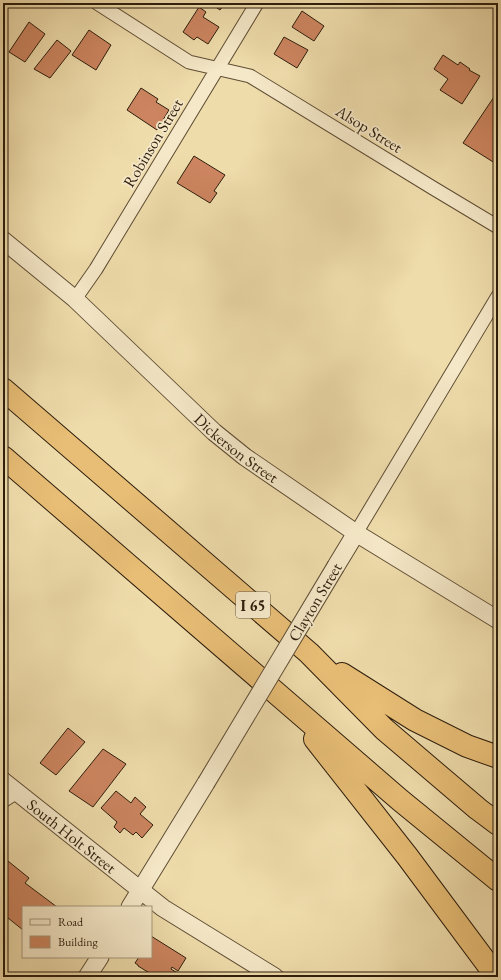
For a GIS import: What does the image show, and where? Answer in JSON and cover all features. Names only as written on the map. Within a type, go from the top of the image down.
[{"type":"highway","name":"I 65","points":[[3,389],[309,653],[384,729],[478,809],[498,824]]},
{"type":"highway","points":[[3,457],[400,800],[498,880]]},
{"type":"highway","points":[[309,653],[415,720],[467,746],[498,757]]},
{"type":"highway","points":[[283,699],[407,856],[497,977]]},
{"type":"street","name":"Alsop Street","points":[[97,3],[189,62],[250,76],[498,227]]},
{"type":"street","name":"Robinson Street","points":[[75,299],[96,269],[258,3]]},
{"type":"street","name":"Dickerson Street","points":[[3,240],[75,299],[214,432],[245,457],[356,533],[498,620]]},
{"type":"street","name":"Clayton Street","points":[[131,906],[498,296]]},
{"type":"street","name":"South Holt Street","points":[[3,781],[163,908],[275,977]]},
{"type":"street","points":[[3,801],[17,792]]},
{"type":"street","points":[[87,977],[99,958]]},
{"type":"building","points":[[210,3],[225,3],[220,10]]},
{"type":"building","points":[[199,7],[206,12],[203,17],[219,27],[208,44],[197,37],[194,40],[183,32]]},
{"type":"building","points":[[302,11],[324,26],[314,41],[292,27]]},
{"type":"building","points":[[29,22],[45,34],[25,62],[9,52]]},
{"type":"building","points":[[89,30],[111,45],[96,70],[72,55]]},
{"type":"building","points":[[284,37],[308,50],[297,68],[274,54]]},
{"type":"building","points":[[57,40],[71,51],[50,78],[34,69]]},
{"type":"building","points":[[443,55],[458,65],[460,62],[470,69],[469,70],[480,76],[462,104],[440,90],[448,79],[434,69]]},
{"type":"building","points":[[141,88],[158,99],[156,102],[169,110],[157,130],[127,110]]},
{"type":"building","points":[[498,91],[498,165],[463,143]]},
{"type":"building","points":[[194,156],[225,175],[214,191],[217,193],[210,203],[177,183]]},
{"type":"building","points":[[68,728],[85,742],[56,775],[40,763]]},
{"type":"building","points":[[103,749],[126,764],[93,807],[69,791]]},
{"type":"building","points":[[116,791],[131,803],[135,797],[146,807],[140,814],[153,825],[142,838],[136,832],[133,835],[124,828],[120,833],[114,827],[117,822],[101,808]]},
{"type":"building","points":[[3,857],[29,878],[25,883],[56,906],[22,906],[22,929],[3,914]]},
{"type":"building","points":[[152,937],[186,958],[178,971],[172,967],[171,969],[184,977],[156,977],[135,963],[138,958],[152,958]]}]
